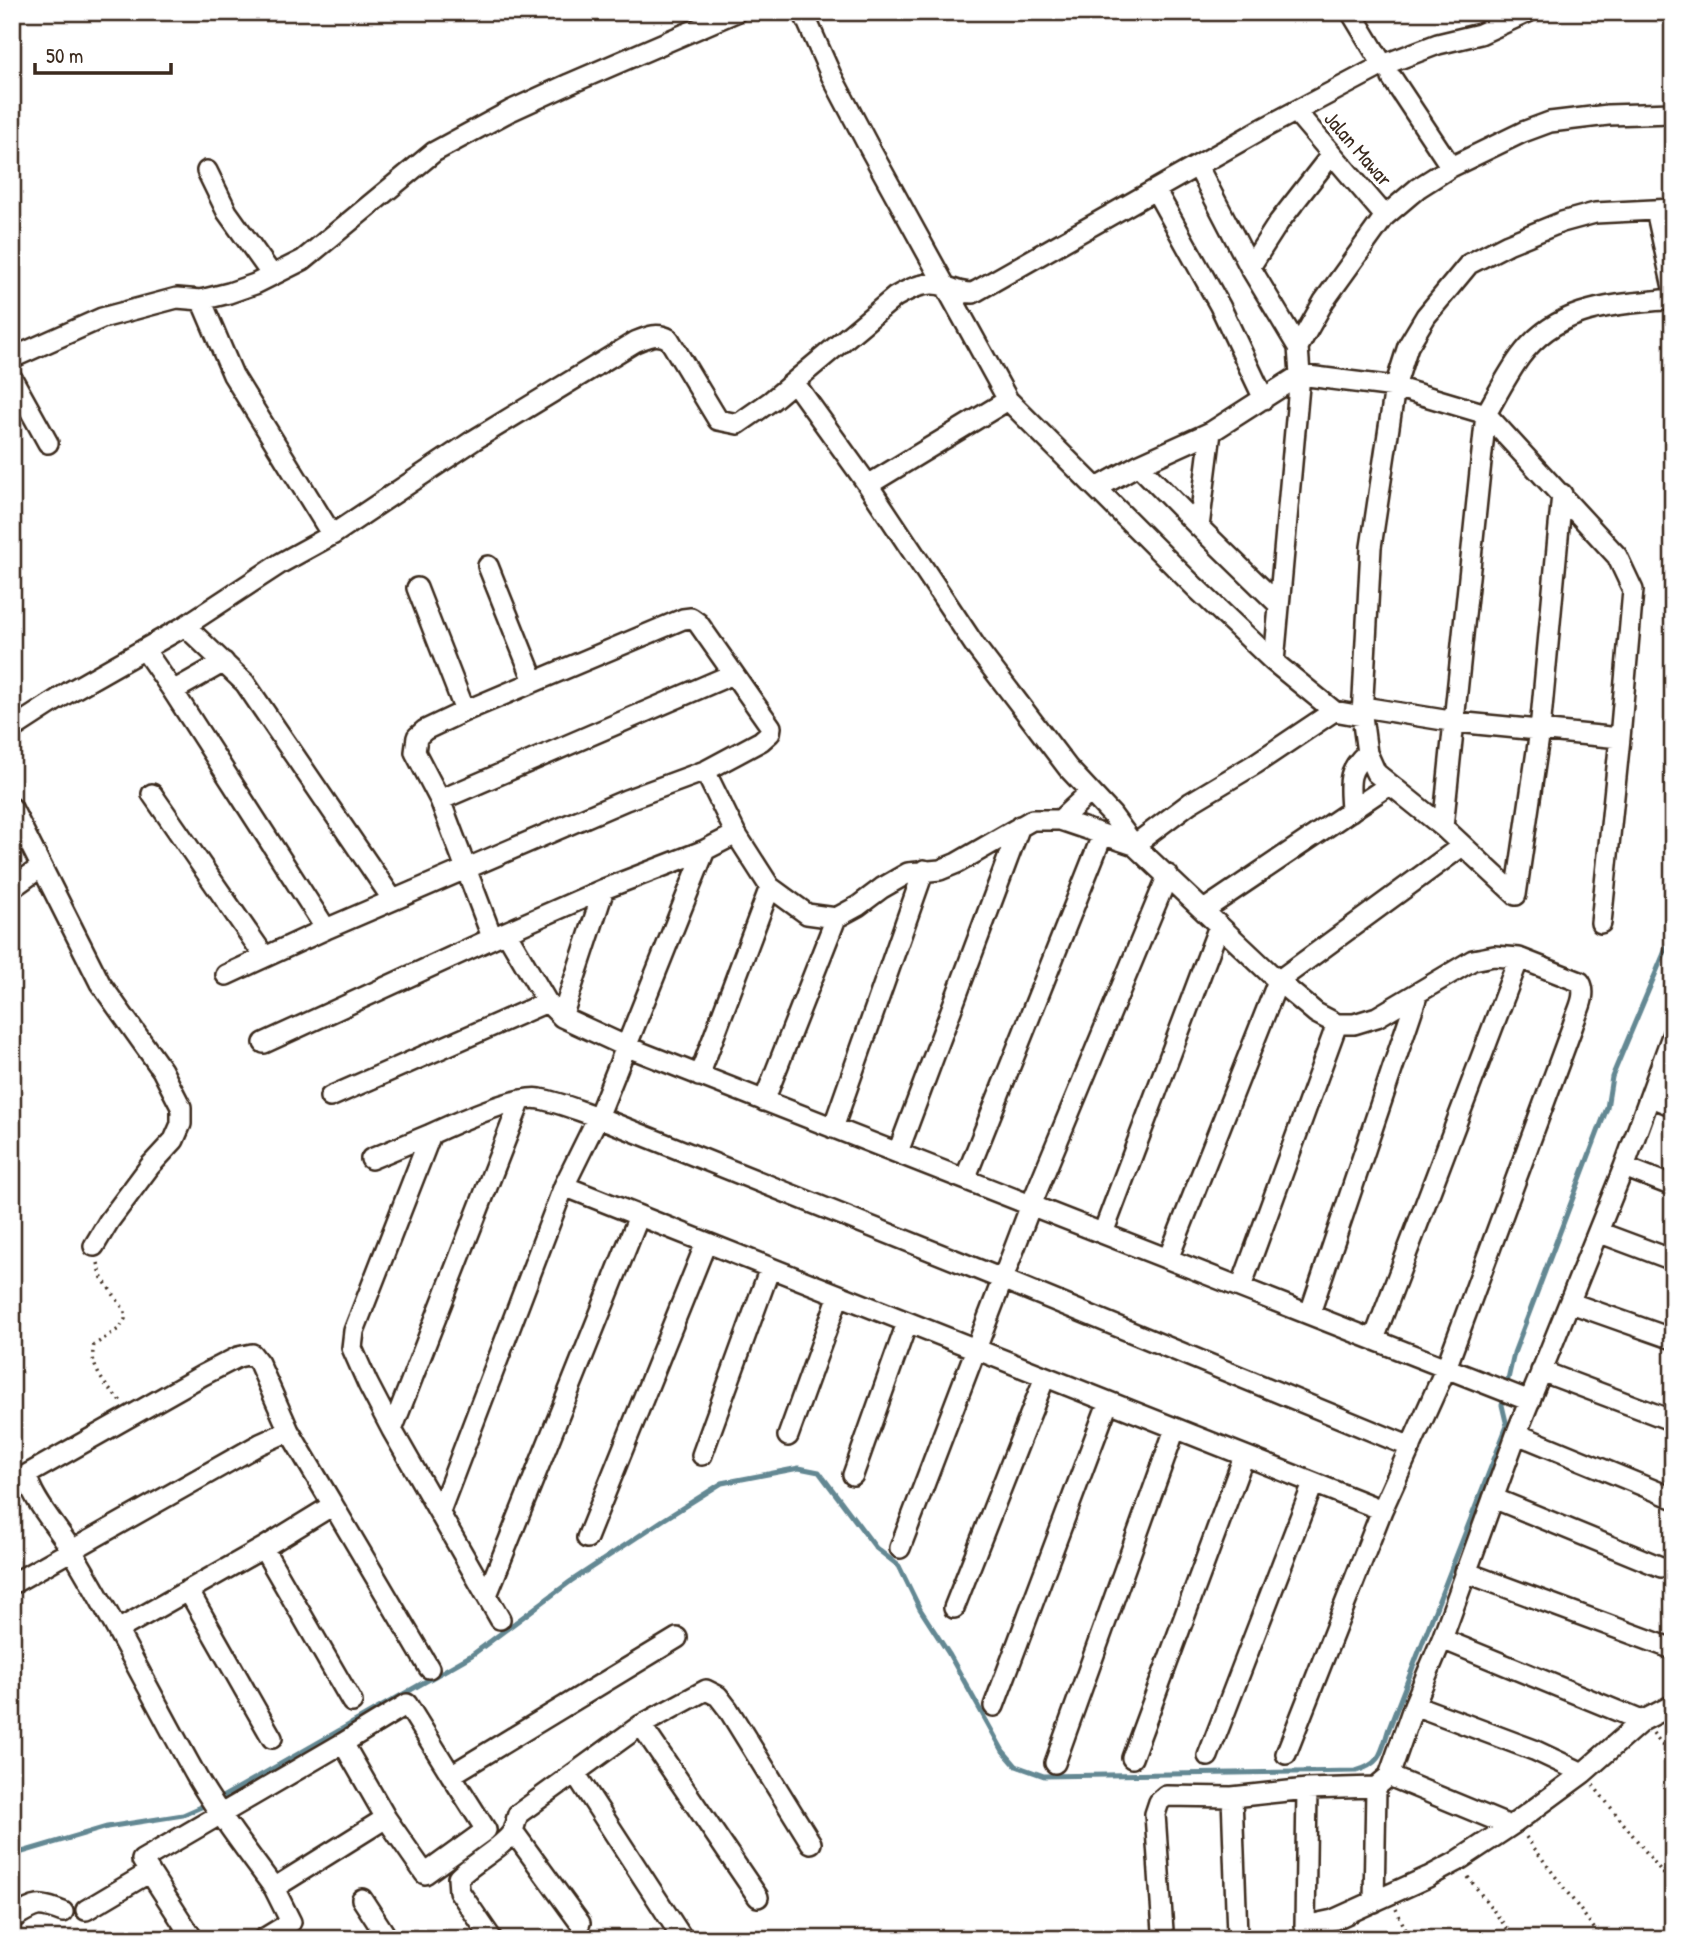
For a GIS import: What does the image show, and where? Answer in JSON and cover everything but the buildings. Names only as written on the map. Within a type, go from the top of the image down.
[{"type":"street","points":[[12,358],[102,318],[177,298],[201,300],[229,293],[272,275],[303,260],[329,241],[434,152],[510,111],[737,12]]},
{"type":"street","points":[[803,12],[831,75],[1008,400],[1195,587],[1274,662],[1334,711]]},
{"type":"street","points":[[1351,12],[1387,72],[1451,167]]},
{"type":"street","points":[[12,729],[69,692],[185,626],[281,563],[332,535],[538,400],[635,342],[653,335],[663,335],[670,339],[718,420],[738,424],[751,417],[895,297],[911,288],[928,284],[944,286],[956,292],[973,293],[1262,130],[1387,72],[1438,44],[1480,34],[1528,12]]},
{"type":"street","name":"Jalan Mawar","points":[[1297,113],[1385,215]]},
{"type":"street","points":[[1298,347],[1330,292],[1385,215],[1418,188],[1451,167],[1550,122],[1588,117],[1673,113]]},
{"type":"street","points":[[1250,267],[1279,222],[1332,154]]},
{"type":"street","points":[[1198,167],[1250,267],[1298,347],[1300,375],[1274,662]]},
{"type":"street","points":[[208,171],[227,212],[272,275]]},
{"type":"street","points":[[1156,191],[1220,306],[1264,398]]},
{"type":"street","points":[[1562,494],[1540,730],[1516,895],[1443,827],[1376,773],[1367,753],[1363,711],[1371,547],[1395,387],[1408,346],[1426,316],[1469,264],[1535,233],[1595,212],[1664,209],[1673,288]]},
{"type":"street","points":[[1443,827],[1486,414],[1521,356],[1561,321],[1584,310],[1673,299]]},
{"type":"street","points":[[201,300],[233,375],[332,535]]},
{"type":"street","points":[[1097,488],[1138,465],[1211,432],[1300,375],[1395,387],[1486,414],[1617,556],[1631,581],[1633,590],[1601,923]]},
{"type":"street","points":[[12,378],[48,443]]},
{"type":"street","points":[[794,382],[868,485],[976,647],[1068,768],[1112,815],[1135,845],[1315,1013],[1337,1024],[1354,1024],[1377,1017],[1473,960],[1494,956],[1519,958],[1580,982],[1584,988],[1446,1368],[1382,1510],[1286,1754]]},
{"type":"street","points":[[868,485],[1008,400]]},
{"type":"street","points":[[1199,527],[1211,432]]},
{"type":"street","points":[[1138,465],[1279,605]]},
{"type":"street","points":[[488,566],[534,681]]},
{"type":"street","points":[[417,589],[465,711]]},
{"type":"street","points":[[226,975],[326,929],[465,870],[662,785],[705,771],[761,741],[770,733],[771,727],[698,623],[691,618],[534,681],[425,730],[417,737],[415,752],[440,800],[465,870],[499,934],[547,1002],[562,1017],[699,1076],[1513,1394]]},
{"type":"street","points":[[185,626],[245,683],[393,900]]},
{"type":"street","points":[[144,649],[326,929]]},
{"type":"street","points":[[173,691],[224,662]]},
{"type":"street","points":[[440,800],[733,674]]},
{"type":"street","points":[[1135,845],[1190,803],[1255,764],[1334,711],[1363,711],[1620,738]]},
{"type":"street","points":[[1351,811],[1350,776],[1356,763],[1367,753]]},
{"type":"street","points":[[705,771],[736,834],[770,887],[807,914],[836,918],[908,873],[940,870],[957,863],[1032,820],[1060,820],[1135,845]]},
{"type":"street","points":[[1204,910],[1390,785]]},
{"type":"street","points":[[1060,820],[1090,792]]},
{"type":"street","points":[[152,794],[265,957]]},
{"type":"street","points":[[12,808],[100,983],[162,1070],[181,1107],[181,1124],[174,1140],[150,1166],[94,1246]]},
{"type":"street","points":[[898,1152],[1020,826]]},
{"type":"street","points":[[264,1043],[499,934],[705,850],[736,834]]},
{"type":"street","points":[[965,1179],[1102,836]]},
{"type":"street","points":[[1168,1259],[1278,981],[1462,846]]},
{"type":"street","points":[[440,1511],[564,1186],[598,1117],[705,850]]},
{"type":"street","points":[[12,888],[41,867]]},
{"type":"street","points":[[833,1128],[924,870]]},
{"type":"street","points":[[900,1548],[1031,1205],[1168,875]]},
{"type":"street","points":[[699,1076],[770,887]]},
{"type":"street","points":[[562,1017],[604,889]]},
{"type":"street","points":[[764,1101],[836,918]]},
{"type":"street","points":[[1103,1233],[1219,926]]},
{"type":"street","points":[[1374,1339],[1519,958]]},
{"type":"street","points":[[1310,1313],[1418,993]]},
{"type":"street","points":[[330,1097],[547,1002]]},
{"type":"street","points":[[1241,1287],[1337,1024]]},
{"type":"street","points":[[1513,1394],[1541,1371],[1571,1303],[1673,1033]]},
{"type":"street","points":[[1651,1097],[1673,1106]]},
{"type":"street","points":[[371,1159],[458,1122],[521,1100],[537,1098],[598,1117],[1411,1447]]},
{"type":"street","points":[[392,1430],[521,1100]]},
{"type":"street","points":[[431,1134],[354,1331],[352,1348],[392,1430],[500,1619]]},
{"type":"street","points":[[1624,1167],[1673,1186]]},
{"type":"street","points":[[564,1186],[1382,1510]]},
{"type":"street","points":[[487,1595],[639,1216]]},
{"type":"street","points":[[1598,1232],[1673,1260]]},
{"type":"street","points":[[587,1538],[706,1243]]},
{"type":"street","points":[[702,1455],[770,1268]]},
{"type":"street","points":[[788,1436],[839,1295]]},
{"type":"street","points":[[1571,1303],[1673,1339]]},
{"type":"street","points":[[853,1475],[907,1322]]},
{"type":"street","points":[[263,1939],[292,1922],[274,1888],[215,1806],[118,1630],[71,1549],[34,1493],[27,1480],[28,1474],[203,1375],[238,1357],[252,1354],[259,1363],[289,1431],[429,1668]]},
{"type":"street","points":[[1541,1371],[1673,1421]]},
{"type":"street","points":[[954,1608],[1045,1377]]},
{"type":"street","points":[[1381,1898],[1382,1782],[1442,1639],[1517,1434],[1513,1394]]},
{"type":"street","points":[[994,1706],[1108,1403]]},
{"type":"street","points":[[1055,1763],[1175,1429]]},
{"type":"street","points":[[12,1584],[260,1444],[289,1431]]},
{"type":"street","points":[[1517,1434],[1673,1497]]},
{"type":"street","points":[[1132,1758],[1244,1456]]},
{"type":"street","points":[[1208,1756],[1313,1484]]},
{"type":"street","points":[[1493,1498],[1661,1567]]},
{"type":"street","points":[[118,1630],[333,1505]]},
{"type":"street","points":[[263,1548],[352,1702]]},
{"type":"street","points":[[1465,1572],[1673,1649]]},
{"type":"street","points":[[188,1590],[272,1738]]},
{"type":"street","points":[[451,1775],[677,1638]]},
{"type":"street","points":[[1442,1639],[1642,1721]]},
{"type":"street","points":[[492,1939],[459,1891],[458,1878],[470,1865],[509,1838],[518,1814],[524,1808],[641,1725],[706,1689],[718,1696],[811,1843]]},
{"type":"street","points":[[192,1939],[142,1860],[215,1806],[343,1743],[407,1704],[486,1830],[425,1874],[386,1818],[343,1743]]},
{"type":"street","points":[[1414,1705],[1534,1750],[1583,1773]]},
{"type":"street","points":[[1307,1789],[1305,1926],[1334,1920],[1456,1862],[1583,1773],[1642,1721],[1673,1705]]},
{"type":"street","points":[[641,1725],[758,1897]]},
{"type":"street","points":[[575,1773],[683,1939]]},
{"type":"street","points":[[1163,1931],[1155,1814],[1159,1802],[1166,1796],[1232,1797],[1382,1782],[1512,1824]]},
{"type":"street","points":[[1232,1797],[1237,1935]]},
{"type":"street","points":[[274,1888],[386,1818]]},
{"type":"street","points":[[513,1830],[580,1923]]},
{"type":"street","points":[[86,1910],[150,1872]]},
{"type":"street","points":[[362,1899],[388,1939]]},
{"type":"street","points":[[12,1919],[40,1904],[63,1912]]},
{"type":"path","points":[[94,1246],[102,1278],[125,1311],[125,1319],[120,1328],[94,1345],[91,1354],[105,1383],[135,1415]]},
{"type":"path","points":[[1642,1721],[1673,1758]]},
{"type":"path","points":[[1583,1773],[1673,1885]]},
{"type":"path","points":[[1512,1824],[1602,1939]]},
{"type":"path","points":[[1456,1862],[1515,1939]]},
{"type":"path","points":[[1381,1898],[1410,1939]]},
{"type":"waterway","points":[[217,1800],[472,1655],[571,1581],[722,1483],[799,1468],[819,1472],[876,1548],[899,1566],[920,1609],[949,1654],[1003,1751],[1016,1766],[1044,1776],[1356,1771],[1370,1765],[1381,1752],[1507,1426],[1502,1405],[1514,1353],[1607,1108],[1612,1077],[1673,932]]},
{"type":"waterway","points":[[12,1855],[107,1827],[183,1815],[208,1804]]}]
